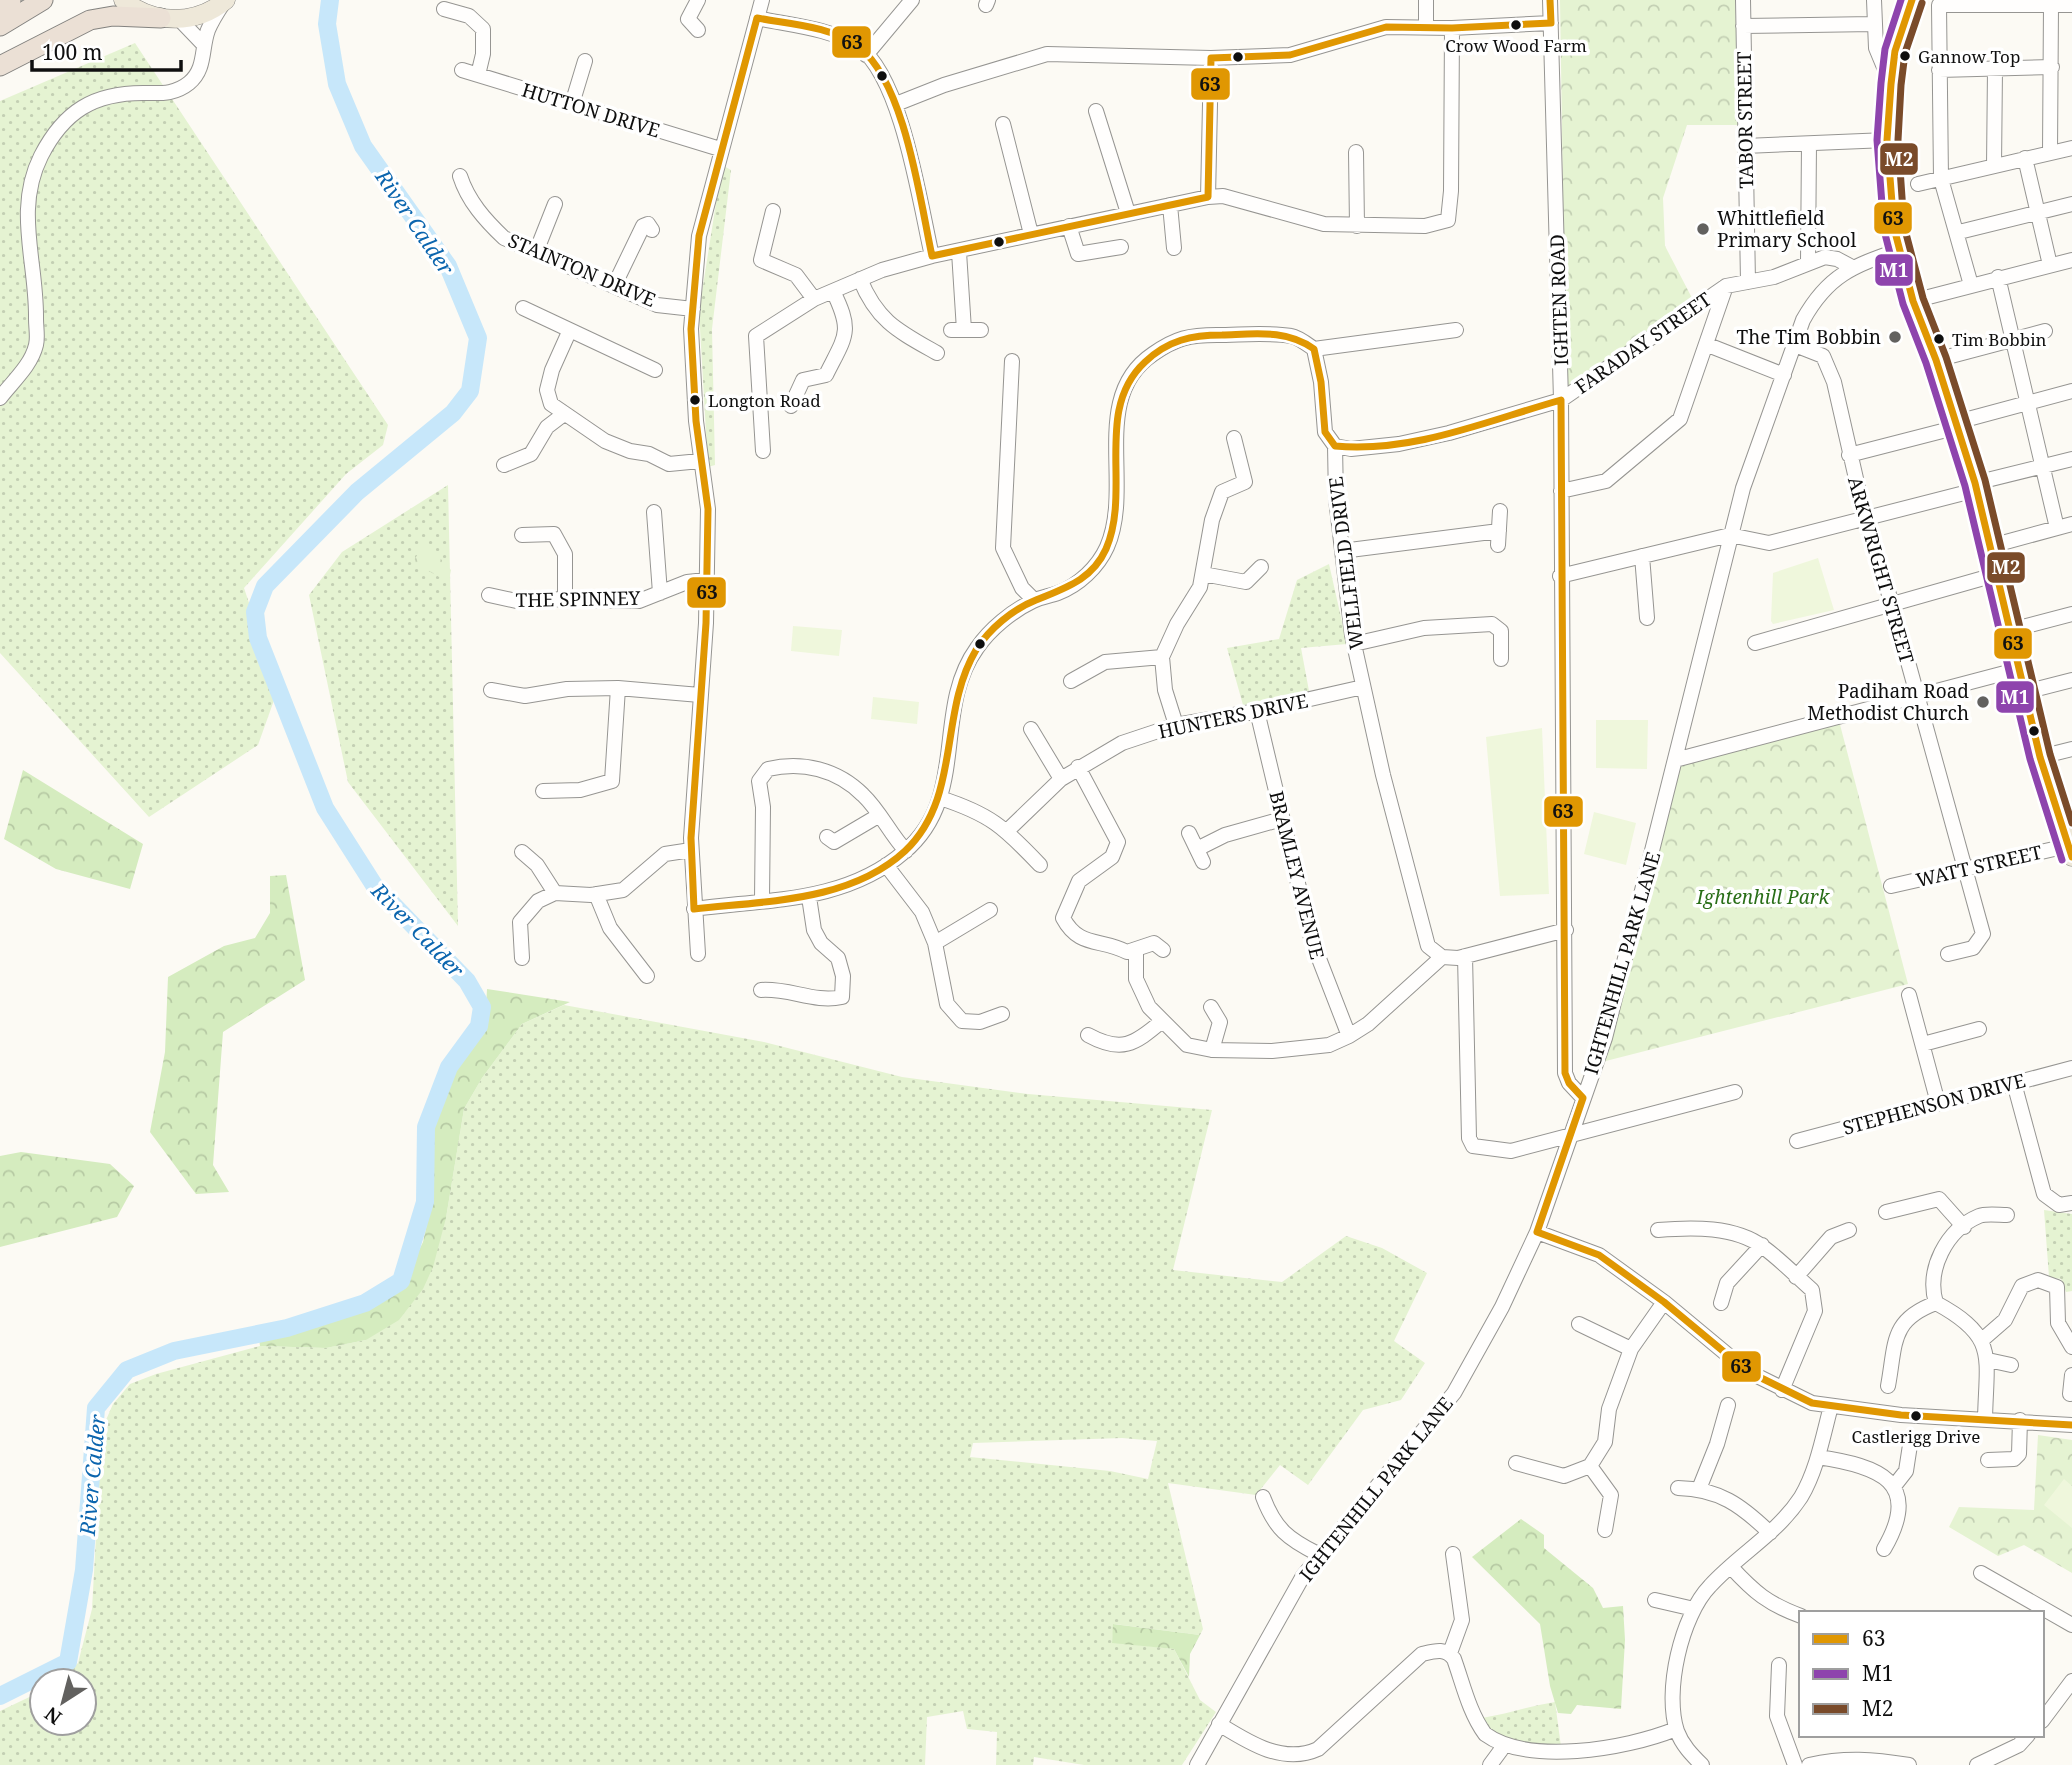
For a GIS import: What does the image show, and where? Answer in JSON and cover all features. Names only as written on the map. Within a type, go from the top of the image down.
[{"type":"highway","points":[[0,7],[11,0]]},
{"type":"highway","points":[[0,26],[43,0]]},
{"type":"highway","points":[[0,66],[90,20],[113,16],[170,19]]},
{"type":"main road","points":[[123,0],[142,12],[170,19],[205,14],[225,1]]},
{"type":"main road","points":[[1905,0],[1904,19],[1891,84],[1887,140],[1894,228],[1913,301],[1958,425],[1998,574],[2040,757],[2069,851]]},
{"type":"main road","points":[[1904,19],[1912,0]]},
{"type":"street","points":[[698,0],[688,19],[698,30]]},
{"type":"street","points":[[698,954],[691,850],[706,623],[708,509],[700,461],[692,365],[693,309],[699,236],[720,149],[762,0]]},
{"type":"street","points":[[866,55],[912,0]]},
{"type":"street","points":[[1426,0],[1426,27]]},
{"type":"street","name":"IGHTEN ROAD","points":[[1550,0],[1561,400],[1565,1073],[1569,1083],[1583,1098]]},
{"type":"street","name":"TABOR STREET","points":[[1743,0],[1748,282]]},
{"type":"street","points":[[1874,0],[1876,48],[1891,84]]},
{"type":"street","points":[[1,395],[22,373],[36,346],[36,302],[26,230],[27,199],[34,173],[48,145],[68,119],[95,99],[120,93],[169,93],[184,87],[201,67],[204,45],[214,18],[225,1]]},
{"type":"street","points":[[1971,285],[1941,179],[1939,5],[2072,5]]},
{"type":"street","points":[[2050,152],[2051,5]]},
{"type":"street","points":[[444,9],[469,16],[483,29],[483,54],[478,75]]},
{"type":"street","points":[[757,18],[835,35],[860,48],[877,68],[896,104],[932,256]]},
{"type":"street","points":[[170,19],[204,45]]},
{"type":"street","points":[[896,104],[967,78],[1047,54],[1211,58],[1290,55],[1386,27],[1452,28],[1551,23]]},
{"type":"street","points":[[1743,26],[1873,24]]},
{"type":"street","points":[[763,451],[756,336],[814,299],[860,279],[932,256],[1208,197],[1223,196],[1324,224],[1425,226],[1448,220],[1451,191],[1452,28]]},
{"type":"street","points":[[1208,197],[1211,58]]},
{"type":"street","points":[[572,104],[586,61]]},
{"type":"street","points":[[1939,69],[2052,67]]},
{"type":"street","points":[[1994,166],[1995,69]]},
{"type":"street","name":"HUTTON DRIVE","points":[[462,70],[720,149]]},
{"type":"street","points":[[1096,111],[1128,213]]},
{"type":"street","points":[[1003,124],[1031,234]]},
{"type":"street","points":[[1745,146],[1887,140]]},
{"type":"street","points":[[1808,144],[1808,262]]},
{"type":"street","points":[[1918,184],[2072,148]]},
{"type":"street","points":[[1356,152],[1357,226]]},
{"type":"street","points":[[2025,158],[2050,265]]},
{"type":"street","name":"STAINTON DRIVE","points":[[460,176],[465,191],[488,223],[503,237],[657,304],[693,309]]},
{"type":"street","points":[[1958,232],[2072,204]]},
{"type":"street","points":[[536,252],[555,205]]},
{"type":"street","points":[[1170,205],[1174,248]]},
{"type":"street","points":[[773,211],[761,260],[796,275],[814,299]]},
{"type":"street","points":[[614,286],[643,226],[648,224],[652,230]]},
{"type":"street","points":[[1069,226],[1078,254],[1121,247]]},
{"type":"street","name":"IGHTENHILL PARK LANE","points":[[1197,1765],[1318,1554],[1454,1393],[1502,1307],[1537,1232],[1605,1038],[1730,535],[1743,488],[1784,374],[1804,320],[1816,297],[1853,267],[1899,250]]},
{"type":"street","points":[[959,252],[958,330],[981,330]]},
{"type":"street","points":[[1561,491],[1606,481],[1680,419],[1708,345],[1726,286],[1774,276],[1825,257],[1837,259],[1853,267]]},
{"type":"street","points":[[1913,301],[2072,260]]},
{"type":"street","points":[[1998,278],[2057,528]]},
{"type":"street","points":[[860,279],[870,303],[884,320],[937,353]]},
{"type":"street","name":"FARADAY STREET","points":[[1335,446],[1351,449],[1399,444],[1449,433],[1561,400],[1726,286]]},
{"type":"street","points":[[791,406],[803,380],[826,375],[843,341],[847,320],[833,291]]},
{"type":"street","points":[[523,308],[541,314],[569,332],[620,352],[655,370]]},
{"type":"street","points":[[694,909],[761,899],[809,897],[867,879],[905,851],[920,835],[940,798],[948,772],[959,679],[977,648],[993,630],[1034,600],[1056,594],[1081,580],[1107,548],[1112,531],[1115,499],[1117,408],[1130,377],[1144,359],[1175,338],[1205,335],[1293,336],[1314,349],[1456,330]]},
{"type":"street","points":[[1936,360],[2045,331]]},
{"type":"street","points":[[569,332],[552,370],[547,390],[551,404],[605,441],[630,451],[649,454],[670,464],[700,461]]},
{"type":"street","points":[[1708,345],[1784,374]]},
{"type":"street","name":"ARKWRIGHT STREET","points":[[1796,345],[1824,356],[1833,382],[1865,518],[1892,604],[1983,934],[1973,948],[1948,954]]},
{"type":"street","name":"WELLFIELD DRIVE","points":[[1314,349],[1321,382],[1325,432],[1335,446],[1336,499],[1342,551],[1354,644],[1363,687],[1419,919],[1428,946],[1442,957]]},
{"type":"street","points":[[1013,361],[1003,548],[1022,588],[1034,600]]},
{"type":"street","points":[[1849,455],[2072,391]]},
{"type":"street","points":[[504,465],[531,454],[547,428],[564,414]]},
{"type":"street","points":[[1176,725],[1165,690],[1162,657],[1177,624],[1200,587],[1212,520],[1222,492],[1245,482],[1234,438]]},
{"type":"street","points":[[1560,576],[1730,535],[1769,543],[2072,459]]},
{"type":"street","points":[[1342,551],[1499,538],[1500,511]]},
{"type":"street","points":[[654,512],[660,593]]},
{"type":"street","points":[[1991,546],[2072,524]]},
{"type":"street","points":[[522,535],[554,534],[565,554],[565,599]]},
{"type":"street","points":[[1642,556],[1647,618]]},
{"type":"street","points":[[1203,575],[1246,582],[1261,567]]},
{"type":"street","points":[[1755,643],[1998,574]]},
{"type":"street","name":"THE SPINNEY","points":[[489,595],[521,602],[565,599],[639,601],[687,582],[706,580]]},
{"type":"street","points":[[2011,630],[2072,614]]},
{"type":"street","points":[[1354,644],[1424,628],[1492,624],[1501,631],[1501,659]]},
{"type":"street","points":[[1071,681],[1105,662],[1162,657]]},
{"type":"street","points":[[1675,760],[2020,669]]},
{"type":"street","points":[[2025,692],[2072,681]]},
{"type":"street","name":"HUNTERS DRIVE","points":[[1007,831],[1061,779],[1122,743],[1176,725],[1257,711],[1363,687]]},
{"type":"street","points":[[491,690],[525,696],[567,689],[621,688],[700,695]]},
{"type":"street","points":[[543,791],[580,790],[612,781],[621,688]]},
{"type":"street","name":"BRAMLEY AVENUE","points":[[1257,711],[1315,950],[1349,1036]]},
{"type":"street","points":[[1031,729],[1061,779]]},
{"type":"street","points":[[2040,757],[2072,749]]},
{"type":"street","points":[[761,899],[763,807],[759,781],[768,769],[792,764],[836,774],[864,795],[905,851]]},
{"type":"street","points":[[1078,767],[1118,842],[1112,857],[1079,881],[1066,905],[1063,918],[1070,931],[1083,941],[1104,942],[1127,952],[1154,943],[1163,950]]},
{"type":"street","points":[[940,798],[980,811],[1007,831],[1040,865]]},
{"type":"street","points":[[827,837],[834,842],[878,816]]},
{"type":"street","points":[[1189,834],[1200,855],[1225,835],[1282,819]]},
{"type":"street","points":[[522,958],[520,922],[538,901],[555,893],[596,894],[623,890],[665,854],[691,850]]},
{"type":"street","name":"WATT STREET","points":[[1891,886],[2069,851]]},
{"type":"street","points":[[522,852],[537,865],[555,893]]},
{"type":"street","points":[[886,865],[922,912],[935,943],[947,1004],[962,1021],[980,1022],[1002,1014]]},
{"type":"street","points":[[596,894],[610,928],[647,976]]},
{"type":"street","points":[[761,990],[780,989],[825,1001],[842,997],[843,976],[838,958],[821,943],[814,930],[809,897]]},
{"type":"street","points":[[935,943],[990,911]]},
{"type":"street","points":[[1136,950],[1136,979],[1150,1007],[1187,1045],[1212,1050],[1272,1051],[1329,1045],[1349,1036],[1368,1024],[1442,957],[1465,956],[1566,930]]},
{"type":"street","points":[[1465,956],[1469,1138],[1475,1147],[1505,1152],[1735,1092]]},
{"type":"street","points":[[1909,995],[1938,1103]]},
{"type":"street","points":[[1211,1007],[1220,1022],[1212,1050]]},
{"type":"street","points":[[1088,1035],[1110,1047],[1129,1044],[1162,1021]]},
{"type":"street","points":[[1923,1044],[1979,1029]]},
{"type":"street","name":"STEPHENSON DRIVE","points":[[1797,1141],[2072,1068]]},
{"type":"street","points":[[2014,1083],[2044,1194],[2066,1204]]},
{"type":"street","points":[[1886,1212],[1939,1199],[1964,1227]]},
{"type":"street","points":[[1936,1303],[1933,1270],[1952,1236],[1980,1215],[2007,1215]]},
{"type":"street","points":[[1658,1230],[1694,1227],[1735,1234],[1762,1245],[1812,1290],[1815,1311],[1782,1390]]},
{"type":"street","points":[[1797,1277],[1831,1237],[1849,1230]]},
{"type":"street","points":[[1537,1232],[1599,1255],[1664,1302],[1747,1371],[1812,1403],[1901,1415],[2072,1425]]},
{"type":"street","points":[[1721,1303],[1727,1283],[1762,1245]]},
{"type":"street","points":[[1982,1340],[2005,1320],[2022,1286],[2038,1280],[2057,1287],[2058,1323],[2072,1347]]},
{"type":"street","points":[[1516,1464],[1564,1476],[1590,1466],[1605,1442],[1609,1409],[1631,1349],[1664,1302]]},
{"type":"street","points":[[1936,1303],[1958,1315],[1982,1340],[1988,1360],[1984,1420]]},
{"type":"street","points":[[1888,1386],[1901,1324],[1919,1310],[1936,1303]]},
{"type":"street","points":[[1579,1324],[1631,1349]]},
{"type":"street","points":[[1988,1360],[2011,1365]]},
{"type":"street","points":[[2070,1394],[2072,1375]]},
{"type":"street","points":[[1699,1489],[1717,1444],[1728,1405]]},
{"type":"street","points":[[1702,1765],[1691,1754],[1676,1729],[1672,1689],[1685,1624],[1708,1587],[1770,1533],[1802,1495],[1818,1457],[1831,1406]]},
{"type":"street","points":[[1988,1460],[2014,1458],[2019,1454],[2020,1420]]},
{"type":"street","points":[[1895,1485],[1906,1471],[1910,1445]]},
{"type":"street","points":[[1818,1457],[1846,1461],[1875,1472],[1895,1485],[1901,1506],[1896,1528],[1884,1549]]},
{"type":"street","points":[[1590,1466],[1611,1495],[1605,1530]]},
{"type":"street","points":[[1678,1488],[1699,1489],[1725,1496],[1746,1510],[1770,1533]]},
{"type":"street","points":[[1263,1497],[1272,1522],[1301,1545],[1318,1554]]},
{"type":"street","points":[[1453,1555],[1462,1620],[1450,1653],[1479,1725],[1501,1751],[1523,1760],[1611,1761],[1676,1729]]},
{"type":"street","points":[[1731,1567],[1753,1590],[1774,1606],[1799,1615]]},
{"type":"street","points":[[1981,1573],[2072,1625]]},
{"type":"street","points":[[1655,1600],[1694,1609]]},
{"type":"street","points":[[1219,1724],[1255,1746],[1306,1760],[1422,1654],[1441,1650],[1450,1653]]},
{"type":"street","points":[[1775,1673],[1777,1716],[1795,1765]]},
{"type":"street","points":[[2044,1718],[2072,1681]]},
{"type":"street","points":[[1977,1765],[2023,1740]]},
{"type":"street","points":[[1490,1765],[1501,1751]]},
{"type":"street","points":[[1810,1765],[1837,1759],[1866,1757],[1909,1765]]},
{"type":"green space","points":[[1560,0],[1735,0],[1740,125],[1687,125],[1663,198],[1665,246],[1692,298],[1566,390]]},
{"type":"green space","points":[[135,43],[388,425],[383,445],[346,474],[244,588],[278,689],[258,745],[149,817],[0,653],[0,101]]},
{"type":"green space","points":[[722,165],[731,170],[712,329],[715,465],[708,467],[699,311]]},
{"type":"green space","points":[[448,485],[458,926],[348,782],[309,595],[342,552]]},
{"type":"green space","points":[[422,547],[426,547],[429,554],[439,557],[451,570],[450,575],[443,579],[413,562]]},
{"type":"green space","points":[[1818,558],[1834,610],[1773,624],[1773,573]]},
{"type":"green space","points":[[1329,564],[1347,644],[1301,648],[1309,691],[1243,705],[1227,648],[1279,639],[1297,580]]},
{"type":"green space","points":[[793,626],[842,630],[839,656],[791,651]]},
{"type":"green space","points":[[873,697],[919,702],[917,724],[871,719]]},
{"type":"green space","name":"Ightenhill Park","points":[[1838,717],[1908,984],[1598,1063],[1675,760]]},
{"type":"green space","points":[[1596,720],[1648,720],[1647,769],[1596,768]]},
{"type":"green space","points":[[1542,728],[1549,894],[1500,896],[1486,737]]},
{"type":"green space","points":[[23,770],[143,844],[130,889],[56,869],[4,839]]},
{"type":"green space","points":[[1594,812],[1636,823],[1626,865],[1584,854]]},
{"type":"green space","points":[[286,875],[305,980],[223,1032],[213,1165],[229,1192],[196,1194],[150,1132],[165,1052],[168,977],[224,946],[255,938],[270,913],[270,876]]},
{"type":"green space","points":[[487,989],[570,1002],[522,1024],[482,1078],[464,1109],[446,1218],[433,1267],[423,1289],[399,1320],[366,1340],[326,1348],[260,1346],[259,1339],[344,1313],[384,1297],[403,1283],[423,1242],[434,1191],[434,1120],[455,1067],[485,1026]]},
{"type":"green space","points":[[564,1005],[764,1042],[902,1077],[1028,1094],[1212,1110],[1173,1270],[1282,1282],[1346,1236],[1382,1248],[1427,1273],[1394,1341],[1425,1363],[1401,1400],[1363,1410],[1308,1485],[1280,1465],[1256,1495],[1168,1483],[1203,1629],[1200,1635],[1114,1624],[1112,1642],[1174,1649],[1200,1700],[1216,1712],[1182,1765],[1084,1765],[1034,1757],[1033,1765],[996,1765],[997,1732],[967,1729],[963,1711],[927,1717],[925,1765],[0,1765],[0,1711],[28,1698],[28,1737],[98,1737],[98,1667],[74,1667],[78,1663],[92,1609],[102,1429],[113,1404],[130,1384],[156,1374],[260,1346],[326,1348],[366,1340],[446,1218],[464,1109],[482,1078],[522,1024]],"holes":[[[1122,1438],[1157,1441],[1148,1479],[1110,1471],[970,1457],[973,1443]]]},
{"type":"green space","points":[[21,1152],[110,1164],[134,1186],[117,1217],[0,1247],[0,1156]]},
{"type":"green space","points":[[2044,1210],[2072,1214],[2072,1291],[2066,1292],[2061,1279],[2049,1277]]},
{"type":"green space","points":[[2038,1435],[2072,1440],[2072,1573],[2024,1545],[1998,1556],[1949,1527],[1959,1507],[2034,1510]]},
{"type":"green space","points":[[2064,1479],[2072,1486],[2072,1528],[2044,1505]]},
{"type":"green space","points":[[1521,1519],[1544,1535],[1544,1548],[1593,1588],[1603,1608],[1623,1606],[1625,1640],[1621,1709],[1577,1705],[1571,1714],[1558,1713],[1550,1686],[1540,1624],[1472,1557]]},
{"type":"green space","points":[[1113,1624],[1200,1635],[1190,1654],[1189,1677],[1174,1649],[1112,1643]]},
{"type":"green space","points":[[1555,1702],[1562,1754],[1496,1737],[1482,1718],[1536,1706]]},
{"type":"waterway","name":"River Calder","points":[[0,1696],[68,1662],[84,1570],[96,1408],[127,1370],[174,1351],[287,1328],[365,1303],[401,1281],[425,1202],[426,1127],[449,1067],[479,1026],[482,1007],[467,981],[374,885],[325,808],[258,638],[255,612],[265,586],[357,492],[453,413],[470,391],[478,338],[448,266],[363,146],[337,84],[327,24],[330,0]]},
{"type":"transit line","name":"63","points":[[1550,0],[1551,23],[1452,28],[1386,27],[1290,55],[1211,58],[1208,197],[932,256],[908,144],[888,87],[875,64],[859,47],[836,34],[757,18],[699,236],[691,329],[696,421],[708,509],[706,623],[691,838],[694,909],[777,901],[833,890],[883,868],[905,851],[923,829],[935,806],[957,701],[964,675],[976,650],[1010,614],[1085,576],[1106,549],[1113,526],[1116,501],[1117,426],[1121,403],[1129,381],[1145,362],[1163,348],[1181,340],[1211,335],[1270,334],[1292,338],[1314,349],[1321,382],[1325,432],[1335,446],[1393,445],[1421,440],[1450,434],[1561,400],[1565,1073],[1569,1083],[1583,1098],[1537,1232],[1599,1255],[1664,1302],[1747,1371],[1812,1403],[1901,1415],[2072,1425]]},
{"type":"transit line","name":"M1","points":[[1901,0],[1885,49],[1881,83],[1877,140],[1884,230],[1903,304],[1926,363],[1965,486],[2030,759],[2062,860]]},
{"type":"transit line","name":"63","points":[[1912,0],[1895,51],[1891,84],[1887,140],[1894,228],[1913,301],[1936,360],[1975,483],[2040,757],[2072,857]]},
{"type":"transit line","name":"M2","points":[[1922,3],[1905,53],[1901,85],[1898,140],[1904,226],[1923,298],[1946,357],[1985,480],[2050,754],[2072,823]]},
{"type":"place","name":"Crow Wood Farm","points":[[1516,25]]},
{"type":"place","name":"Gannow Top","points":[[1905,56]]},
{"type":"place","name":"Whittlefield Primary School","points":[[1703,229]]},
{"type":"place","name":"The Tim Bobbin","points":[[1895,337]]},
{"type":"place","name":"Tim Bobbin","points":[[1939,339]]},
{"type":"place","name":"Longton Road","points":[[695,400]]},
{"type":"place","name":"Padiham Road Methodist Church","points":[[1983,702]]},
{"type":"place","name":"Castlerigg Drive","points":[[1916,1416]]}]
